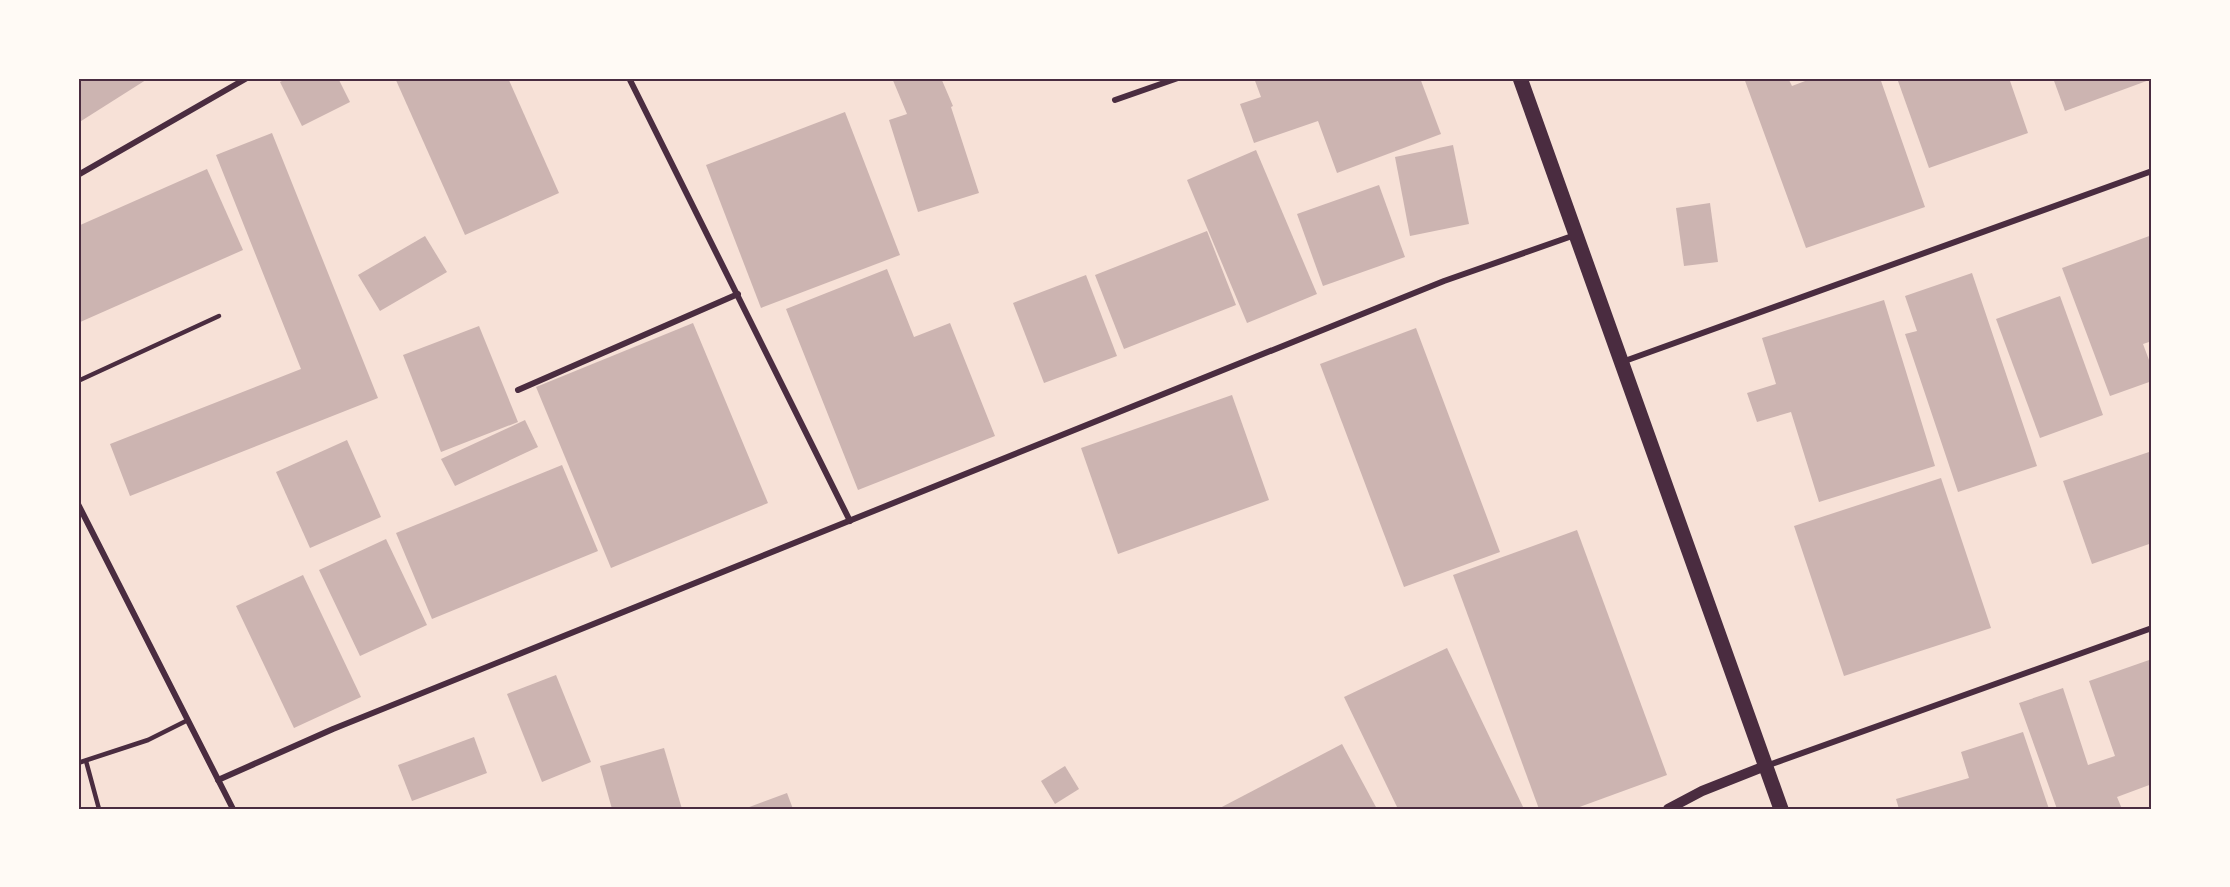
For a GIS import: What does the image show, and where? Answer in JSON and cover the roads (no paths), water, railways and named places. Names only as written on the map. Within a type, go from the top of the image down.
[{"type":"main road","points":[[1520,78],[1781,809]]},
{"type":"street","points":[[78,176],[247,78]]},
{"type":"street","points":[[629,78],[850,521]]},
{"type":"street","points":[[1115,100],[1178,78]]},
{"type":"street","points":[[1621,362],[2152,171]]},
{"type":"street","points":[[218,780],[344,725],[1433,286],[1576,235]]},
{"type":"street","points":[[518,390],[738,294]]},
{"type":"street","points":[[78,504],[233,809]]},
{"type":"street","points":[[1668,809],[1702,791],[1765,766],[2152,628]]},
{"type":"lane","points":[[78,381],[219,316]]},
{"type":"lane","points":[[78,763],[148,740],[189,720]]},
{"type":"lane","points":[[86,761],[99,809]]}]
